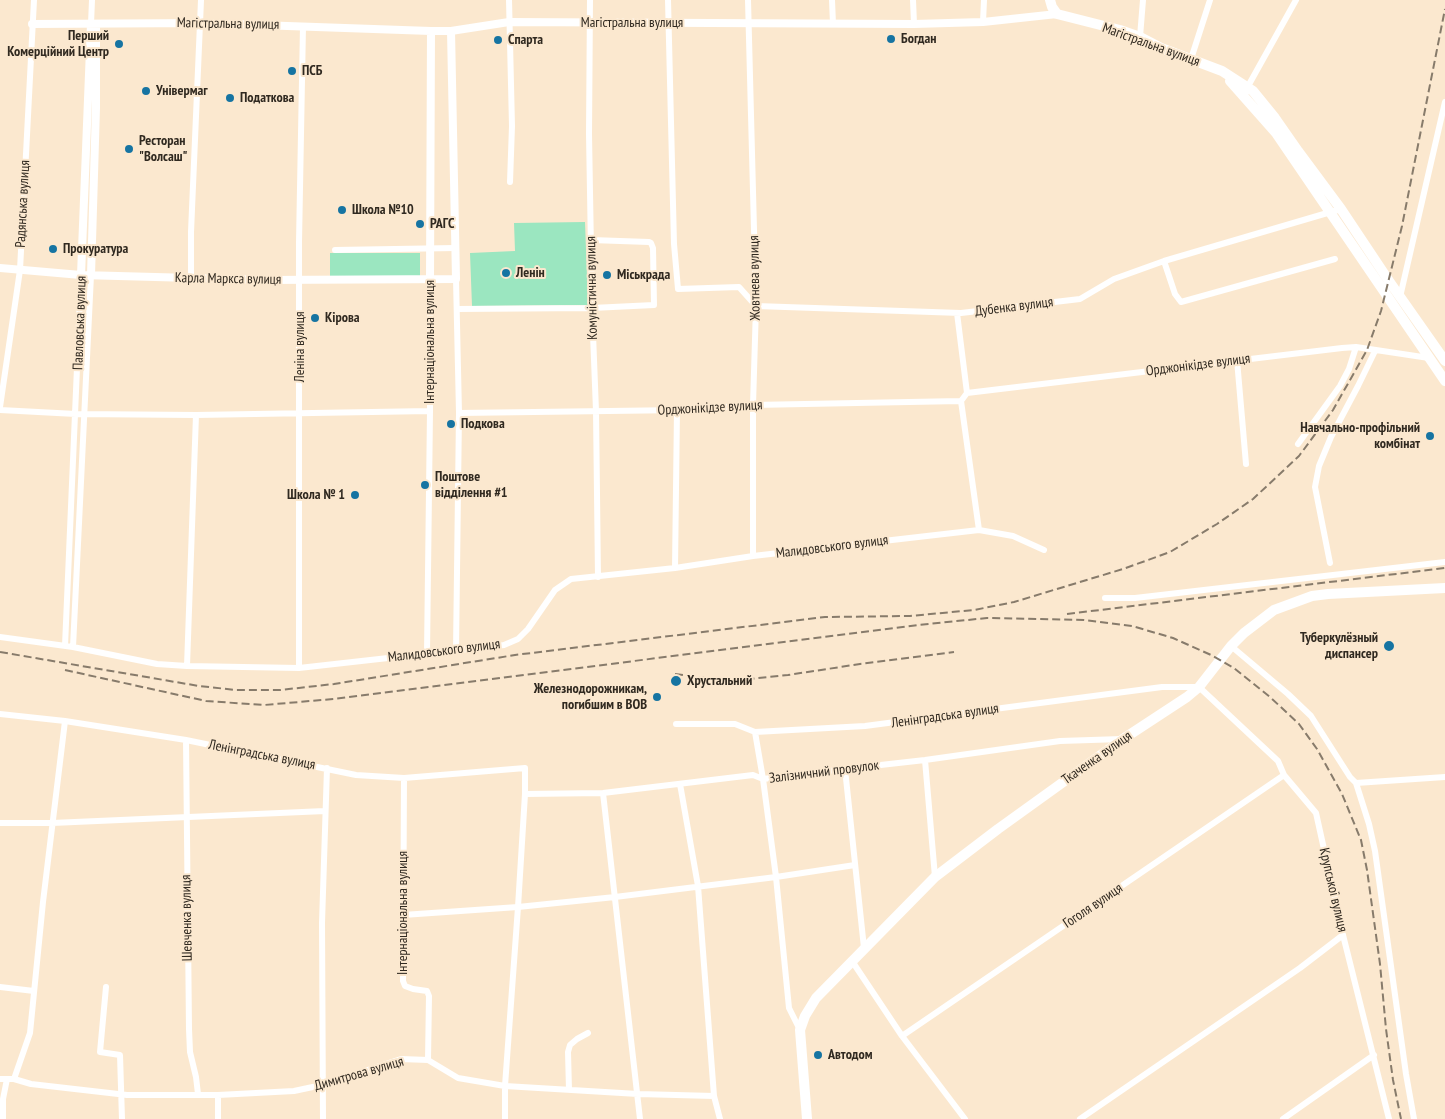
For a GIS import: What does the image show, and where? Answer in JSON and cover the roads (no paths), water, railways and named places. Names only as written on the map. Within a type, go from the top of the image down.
[{"type":"main road","points":[[1050,0],[1052,8],[1057,14]]},
{"type":"main road","name":"Магістральна вулиця","points":[[1057,14],[1120,30],[1222,71],[1253,91],[1342,209],[1445,361]]},
{"type":"main road","name":"Магістральна вулиця","points":[[1222,71],[1276,133],[1445,381]]},
{"type":"main road","name":"Ткаченка вулиця","points":[[800,1030],[805,1016],[816,998],[936,877],[998,829],[1123,739],[1187,697],[1199,686],[1244,633],[1274,610],[1312,596],[1445,588]]},
{"type":"main road","points":[[800,1030],[807,1119]]},
{"type":"street","name":"Радянська вулиця","points":[[0,409],[20,270],[34,0]]},
{"type":"street","name":"Павловська вулиця","points":[[73,647],[96,108],[92,0]]},
{"type":"street","points":[[191,278],[190,232],[201,0]]},
{"type":"street","points":[[509,0],[512,126],[510,182]]},
{"type":"street","name":"Комуністична вулиця","points":[[590,0],[589,134],[598,577]]},
{"type":"street","points":[[668,0],[674,244],[678,289],[739,287],[756,306]]},
{"type":"street","name":"Жовтнева вулиця","points":[[748,0],[756,306],[753,405],[753,556]]},
{"type":"street","points":[[832,0],[833,24]]},
{"type":"street","points":[[913,0],[914,24]]},
{"type":"street","points":[[983,22],[984,0]]},
{"type":"street","points":[[1140,38],[1143,0]]},
{"type":"street","points":[[1191,59],[1210,0]]},
{"type":"street","points":[[1247,88],[1296,0]]},
{"type":"street","name":"Магістральна вулиця","points":[[32,24],[201,23],[431,32],[451,31],[509,22],[914,24],[983,22],[1057,14]]},
{"type":"street","name":"Павловська вулиця","points":[[66,646],[81,275],[94,24]]},
{"type":"street","name":"Леніна вулиця","points":[[299,668],[299,242],[302,26]]},
{"type":"street","name":"Інтернаціональна вулиця","points":[[451,31],[459,413],[456,651]]},
{"type":"street","name":"Інтернаціональна вулиця","points":[[427,653],[431,32]]},
{"type":"street","points":[[1400,297],[1445,102]]},
{"type":"street","name":"Дубенка вулиця","points":[[756,306],[957,313],[1080,299],[1114,279],[1164,261],[1342,209]]},
{"type":"street","points":[[457,309],[592,308],[654,305],[654,248],[651,243],[591,240]]},
{"type":"street","points":[[335,250],[455,248]]},
{"type":"street","points":[[1164,261],[1176,294],[1181,302],[1335,259]]},
{"type":"street","name":"Карла Маркса вулиця","points":[[0,268],[81,275],[300,281],[456,279]]},
{"type":"street","points":[[957,313],[968,393],[961,401],[979,530]]},
{"type":"street","points":[[1298,444],[1340,386],[1349,369],[1356,347]]},
{"type":"street","name":"Орджонікідзе вулиця","points":[[968,393],[1356,347],[1429,358]]},
{"type":"street","points":[[1330,563],[1315,487],[1319,466],[1331,436],[1375,351]]},
{"type":"street","points":[[1237,360],[1246,464]]},
{"type":"street","name":"Орджонікідзе вулиця","points":[[459,413],[677,410],[753,405],[961,401]]},
{"type":"street","points":[[0,409],[76,414],[196,415],[430,411]]},
{"type":"street","points":[[675,568],[677,410]]},
{"type":"street","points":[[187,666],[196,415]]},
{"type":"street","name":"Малидовського вулиця","points":[[0,637],[73,647],[157,664],[299,668],[504,645],[518,639],[528,629],[555,590],[571,579],[979,530],[1013,536],[1044,550]]},
{"type":"street","points":[[1105,598],[1135,598],[1445,562]]},
{"type":"street","points":[[1231,646],[1312,716],[1350,777],[1356,783],[1370,824],[1375,851],[1414,1119]]},
{"type":"street","name":"Крупської вулиця","points":[[1199,686],[1278,761],[1284,776],[1316,813],[1343,934],[1389,1119]]},
{"type":"street","name":"Ленінградська вулиця","points":[[676,724],[735,724],[755,732],[865,726],[1162,687],[1199,686]]},
{"type":"street","name":"Ленінградська вулиця","points":[[0,714],[65,721],[186,740],[356,775],[404,778],[525,768],[525,794]]},
{"type":"street","points":[[2,1119],[2,1099],[30,1033],[52,823],[65,721]]},
{"type":"street","points":[[755,732],[776,877],[789,1008],[800,1030]]},
{"type":"street","name":"Залізничний провулок","points":[[525,794],[603,792],[753,775],[763,779],[926,760],[1060,741],[1123,739]]},
{"type":"street","name":"Шевченка вулиця","points":[[186,740],[188,1030],[198,1094]]},
{"type":"street","points":[[926,760],[936,877]]},
{"type":"street","points":[[323,1119],[322,923],[327,768]]},
{"type":"street","points":[[845,768],[864,948]]},
{"type":"street","name":"Гоголя вулиця","points":[[902,1036],[1284,776]]},
{"type":"street","points":[[1356,783],[1445,777]]},
{"type":"street","name":"Інтернаціональна вулиця","points":[[404,778],[403,981],[405,986],[413,989],[427,990],[429,996],[428,1060]]},
{"type":"street","points":[[680,784],[698,886],[714,1096],[720,1119]]},
{"type":"street","points":[[603,792],[640,1119]]},
{"type":"street","points":[[505,1119],[505,1086],[525,794]]},
{"type":"street","points":[[0,824],[325,811]]},
{"type":"street","points":[[403,915],[518,907],[616,897],[855,865]]},
{"type":"street","points":[[1080,1119],[1300,968],[1343,934]]},
{"type":"street","points":[[852,961],[902,1036],[965,1119]]},
{"type":"street","points":[[0,987],[34,991]]},
{"type":"street","points":[[106,987],[100,1052],[120,1055],[122,1119]]},
{"type":"street","points":[[568,1090],[568,1052],[570,1046],[577,1039],[588,1033]]},
{"type":"street","points":[[1283,1119],[1374,1055]]},
{"type":"street","name":"Димитрова вулиця","points":[[0,1079],[121,1094],[218,1095],[294,1092],[322,1085],[401,1058],[428,1060],[458,1078],[505,1086],[638,1094],[714,1096]]},
{"type":"street","points":[[218,1095],[218,1119]]},
{"type":"railway","points":[[0,652],[199,686],[236,690],[280,690],[334,684],[515,655],[825,617],[910,616],[974,610],[1014,602],[1123,569],[1170,552],[1217,524],[1253,499],[1299,456],[1333,410],[1367,350],[1381,311],[1402,226],[1445,9]]},
{"type":"railway","points":[[1067,614],[1445,568]]},
{"type":"railway","points":[[65,670],[206,701],[264,705],[334,699],[918,625],[987,618],[1084,620],[1132,626],[1173,638],[1211,655],[1234,668],[1270,697],[1299,724],[1317,749],[1342,794],[1361,840],[1367,870],[1380,964],[1386,1029],[1401,1119]]},
{"type":"railway","points":[[675,674],[730,681],[954,652]]},
{"type":"place","name":"Богдан","points":[[891,39]]},
{"type":"place","name":"Спарта","points":[[498,40]]},
{"type":"place","name":"Перший Комерційний Центр","points":[[119,44]]},
{"type":"place","name":"ПСБ","points":[[292,71]]},
{"type":"place","name":"Універмаг","points":[[146,91]]},
{"type":"place","name":"Податкова","points":[[230,98]]},
{"type":"place","name":"Ресторан \"Волсаш\"","points":[[129,149]]},
{"type":"place","name":"Школа №10","points":[[342,210]]},
{"type":"place","name":"РАГС","points":[[420,224]]},
{"type":"place","name":"Прокуратура","points":[[53,249]]},
{"type":"place","name":"Ленін","points":[[506,273]]},
{"type":"place","name":"Міськрада","points":[[607,275]]},
{"type":"place","name":"Кірова","points":[[315,318]]},
{"type":"place","name":"Подкова","points":[[451,424]]},
{"type":"place","name":"Навчально-профільний комбінат","points":[[1430,436]]},
{"type":"place","name":"Поштове відділення #1","points":[[425,485]]},
{"type":"place","name":"Школа № 1","points":[[355,495]]},
{"type":"place","name":"Туберкулёзный диспансер","points":[[1389,646]]},
{"type":"place","name":"Хрустальний","points":[[676,681]]},
{"type":"place","name":"Железнодорожникам, погибшим в ВОВ","points":[[657,697]]},
{"type":"place","name":"Автодом","points":[[818,1055]]}]
